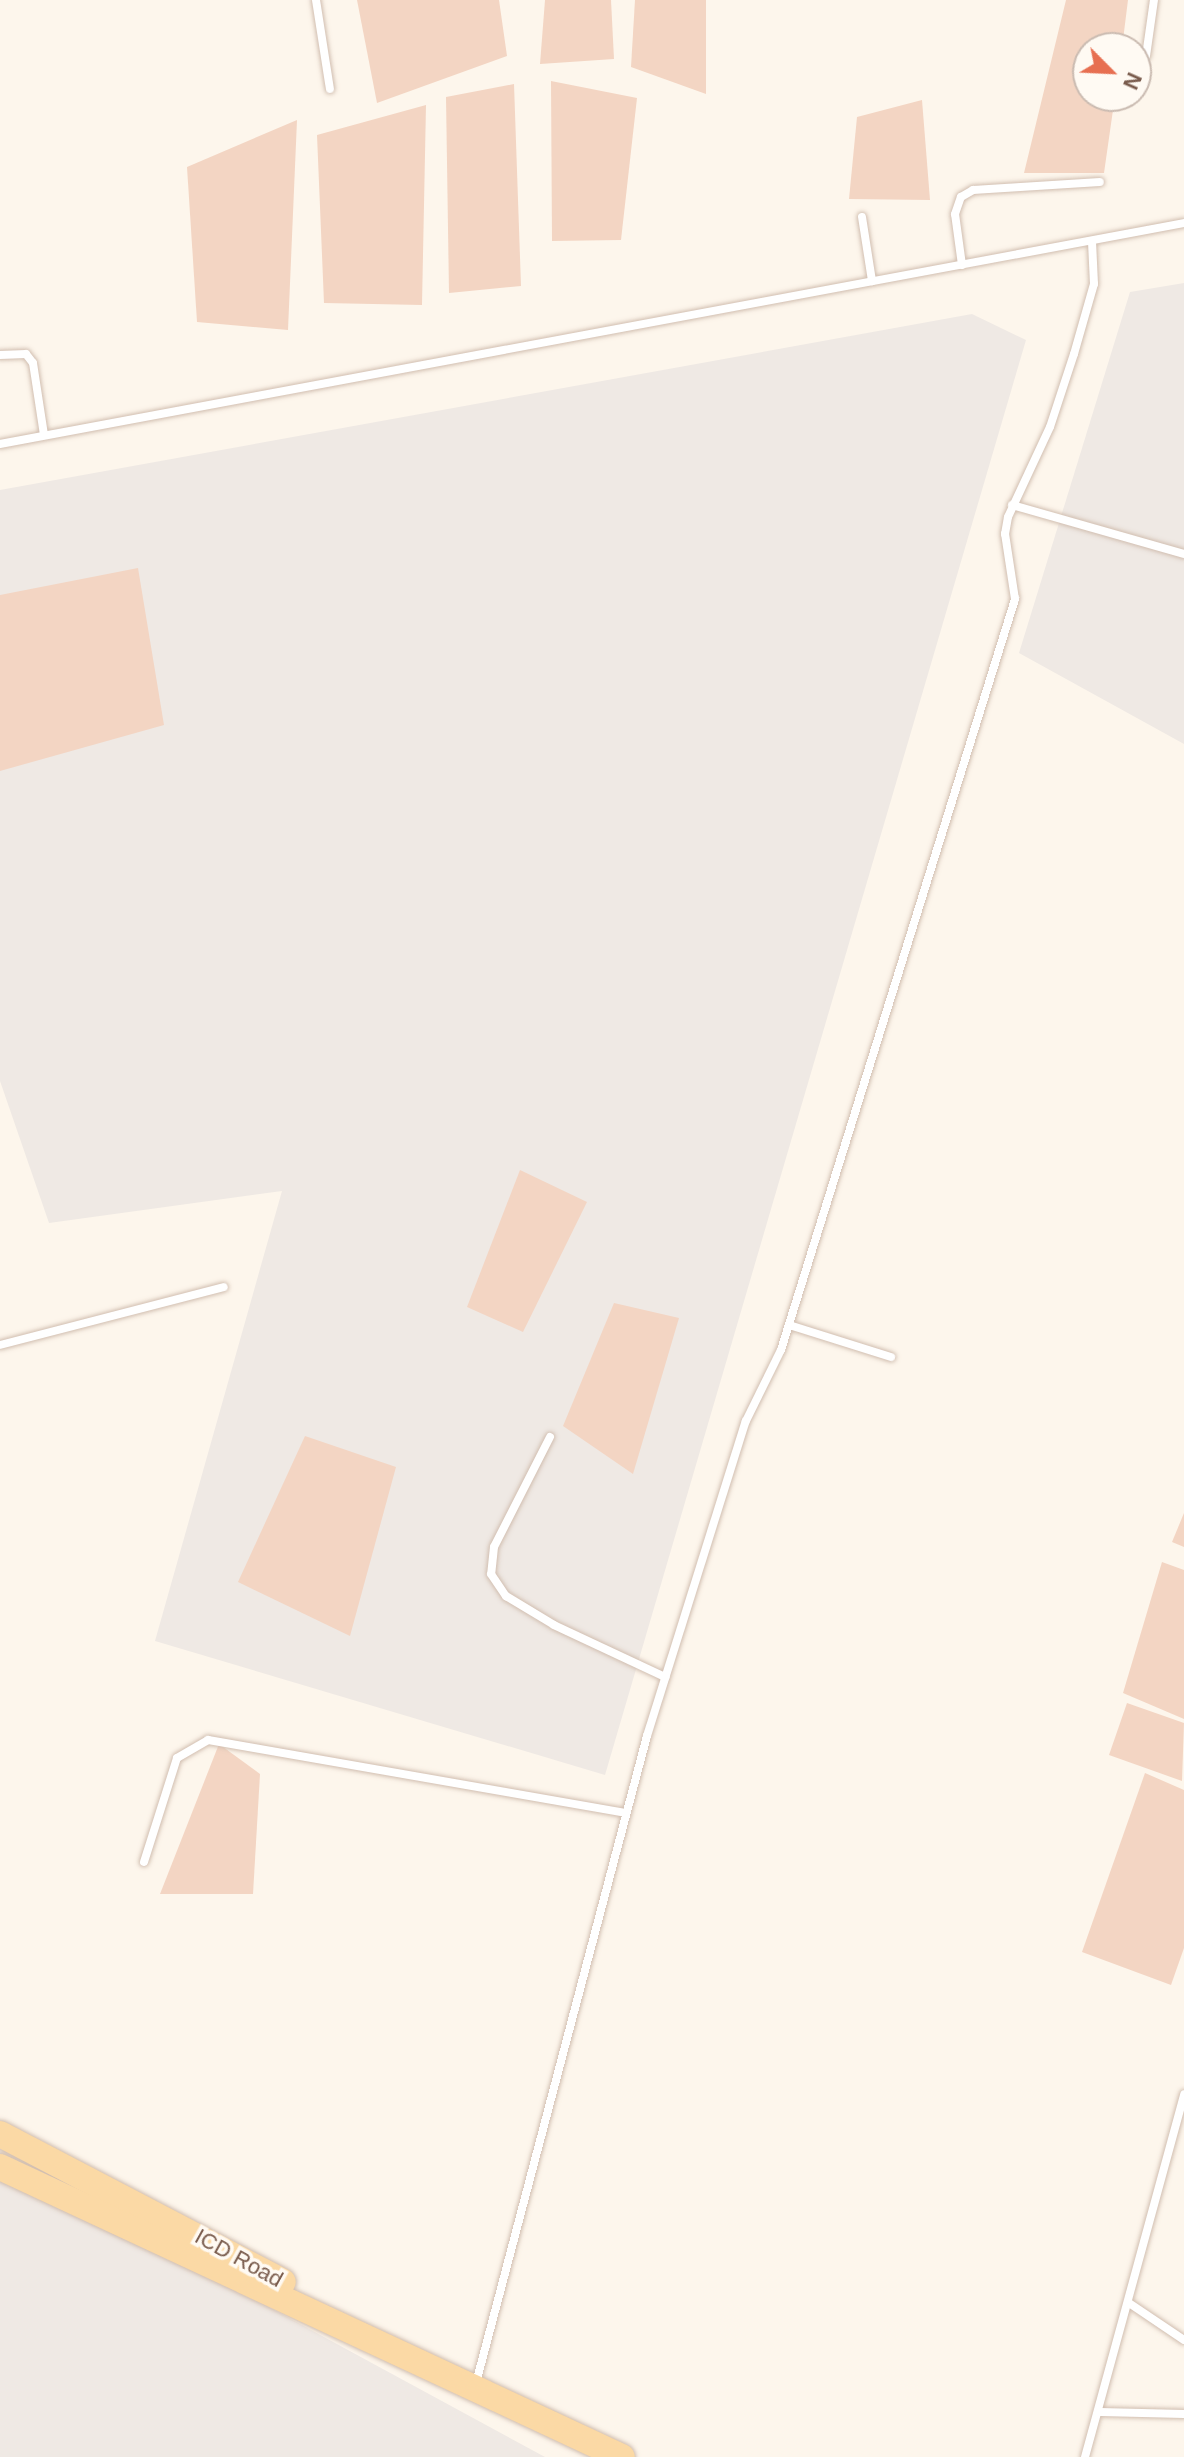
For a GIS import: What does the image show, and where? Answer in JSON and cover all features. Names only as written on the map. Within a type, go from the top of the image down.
[{"type":"main road","name":"ICD Road","points":[[0,2134],[242,2257],[475,2388]]},
{"type":"main road","name":"ICD Road","points":[[0,2167],[622,2457]]},
{"type":"lane","points":[[316,0],[330,89]]},
{"type":"lane","points":[[1149,32],[1154,0]]},
{"type":"lane","points":[[962,265],[955,214],[961,197],[973,190],[1100,182]]},
{"type":"lane","points":[[862,217],[872,281]]},
{"type":"lane","points":[[0,444],[1184,223]]},
{"type":"lane","points":[[475,2388],[626,1813],[665,1677],[746,1421],[789,1325],[1015,599],[1005,534],[1012,505],[1050,427],[1074,354],[1094,284],[1092,241]]},
{"type":"lane","points":[[0,355],[26,354],[33,363],[44,435]]},
{"type":"lane","points":[[1012,505],[1184,554]]},
{"type":"lane","points":[[0,1345],[224,1287]]},
{"type":"lane","points":[[789,1325],[891,1357]]},
{"type":"lane","points":[[550,1437],[494,1547],[491,1574],[506,1596],[554,1625],[665,1677]]},
{"type":"lane","points":[[144,1862],[177,1758],[208,1740],[626,1813]]},
{"type":"lane","points":[[1085,2457],[1100,2412],[1184,2094]]},
{"type":"lane","points":[[1129,2303],[1184,2340]]},
{"type":"lane","points":[[1100,2412],[1184,2414]]},
{"type":"shaded area","points":[[1184,283],[1184,744],[1019,653],[1130,292]]},
{"type":"shaded area","points":[[972,314],[1026,340],[605,1775],[155,1641],[282,1191],[49,1223],[0,1081],[0,490]]},
{"type":"shaded area","points":[[0,2161],[545,2457],[0,2457]]},
{"type":"building","points":[[357,0],[499,0],[507,56],[377,103]]},
{"type":"building","points":[[545,0],[611,0],[614,59],[540,64]]},
{"type":"building","points":[[635,0],[706,0],[706,94],[631,67]]},
{"type":"building","points":[[1066,0],[1128,0],[1124,32],[1072,32],[1072,112],[1113,112],[1104,173],[1024,173]]},
{"type":"building","points":[[551,81],[637,98],[621,240],[552,241]]},
{"type":"building","points":[[514,84],[521,286],[449,293],[446,97]]},
{"type":"building","points":[[922,100],[930,200],[849,199],[857,117]]},
{"type":"building","points":[[426,105],[422,305],[324,303],[317,135]]},
{"type":"building","points":[[297,120],[288,330],[197,322],[187,167]]},
{"type":"building","points":[[138,568],[164,725],[0,771],[0,595]]},
{"type":"building","points":[[520,1170],[587,1202],[523,1332],[467,1307]]},
{"type":"building","points":[[614,1303],[679,1318],[633,1474],[563,1426]]},
{"type":"building","points":[[305,1436],[396,1467],[350,1636],[238,1582]]},
{"type":"building","points":[[1184,1513],[1184,1547],[1172,1542]]},
{"type":"building","points":[[1162,1562],[1184,1570],[1184,1719],[1123,1693]]},
{"type":"building","points":[[1127,1703],[1184,1723],[1182,1781],[1109,1755]]},
{"type":"building","points":[[219,1744],[260,1774],[253,1894],[160,1894]]},
{"type":"building","points":[[1145,1773],[1184,1790],[1184,1948],[1171,1985],[1082,1952]]}]
